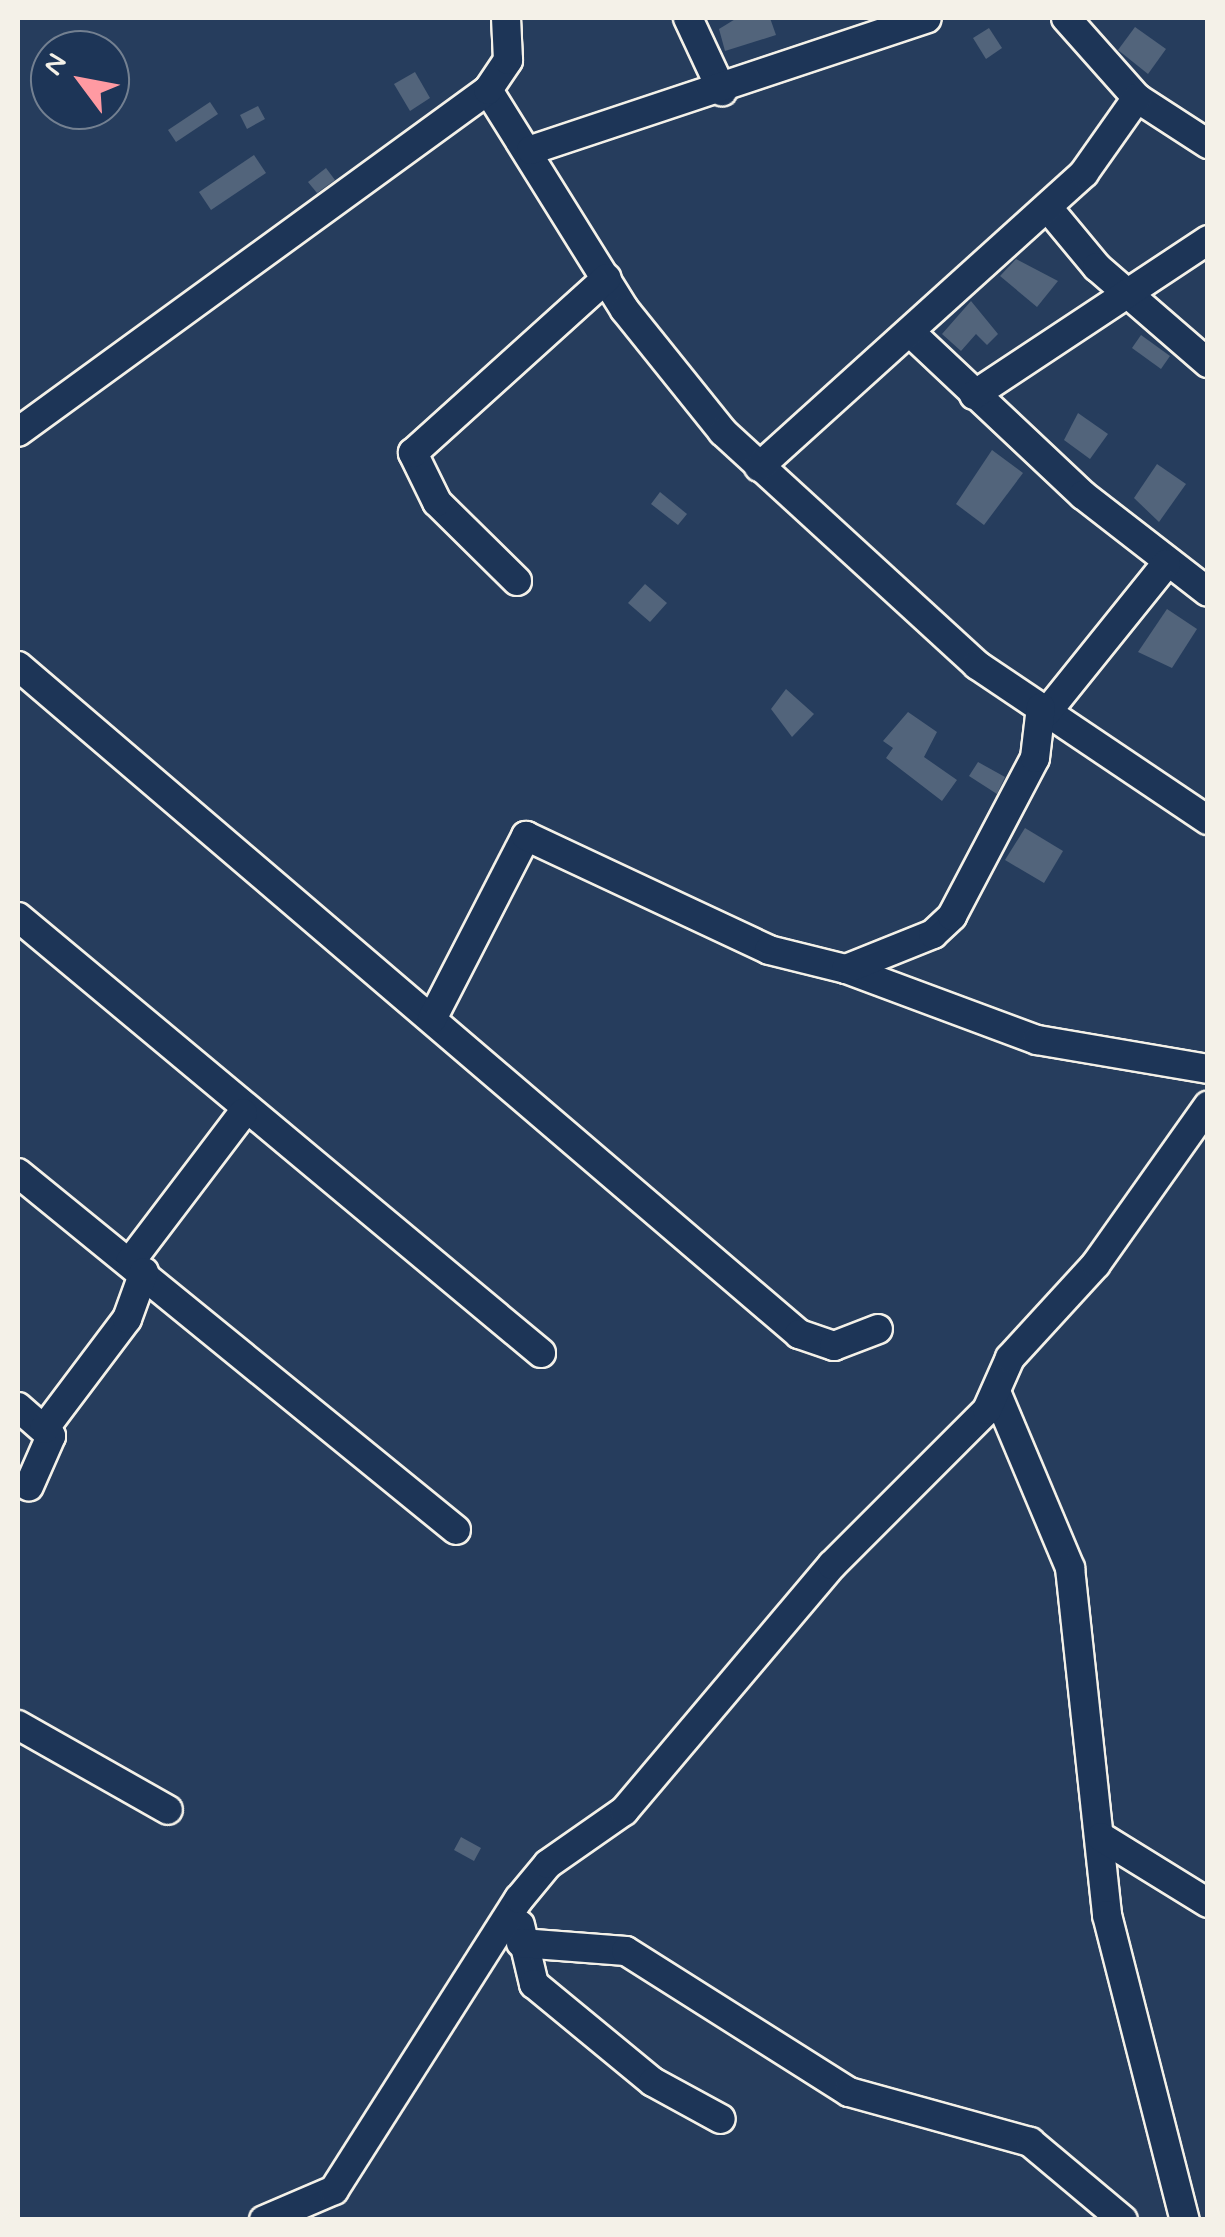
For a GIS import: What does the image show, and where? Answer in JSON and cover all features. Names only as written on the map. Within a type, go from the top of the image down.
[{"type":"street","points":[[18,432],[488,90],[508,60],[506,18]]},
{"type":"street","points":[[688,18],[722,91]]},
{"type":"street","points":[[531,150],[722,91],[878,25],[927,18]]},
{"type":"street","points":[[1066,18],[1138,98],[1208,144]]},
{"type":"street","points":[[488,90],[531,150],[607,278],[759,467],[977,665],[1208,820]]},
{"type":"street","points":[[759,467],[1048,208],[1113,140],[1138,98]]},
{"type":"street","points":[[1048,208],[1126,289],[1208,362]]},
{"type":"street","points":[[974,395],[1126,289],[1208,240]]},
{"type":"street","points":[[517,580],[437,502],[413,453],[607,278]]},
{"type":"street","points":[[910,332],[974,395],[1166,564],[1208,592]]},
{"type":"street","points":[[846,969],[945,926],[1035,758],[1044,710],[1166,564]]},
{"type":"street","points":[[18,666],[798,1334],[834,1346],[878,1329]]},
{"type":"street","points":[[432,1019],[526,836],[769,950],[846,969],[1037,1040],[1208,1069]]},
{"type":"street","points":[[18,917],[243,1113],[540,1353]]},
{"type":"street","points":[[264,2220],[334,2190],[519,1899],[698,1733],[785,1618],[997,1394],[1010,1358],[1096,1264],[1208,1106]]},
{"type":"street","points":[[44,1429],[127,1319],[137,1267],[243,1113]]},
{"type":"street","points":[[18,1173],[456,1530]]},
{"type":"street","points":[[997,1394],[1070,1568],[1107,1916],[1185,2220]]},
{"type":"street","points":[[18,1407],[44,1429],[51,1447],[29,1486]]},
{"type":"street","points":[[18,1725],[168,1810]]},
{"type":"street","points":[[1100,1837],[1208,1903]]},
{"type":"street","points":[[519,1899],[521,1943],[534,1984],[653,2082],[721,2119]]},
{"type":"street","points":[[521,1943],[626,1951],[849,2092],[1030,2142],[1123,2220]]},
{"type":"building","points":[[737,18],[770,18],[776,35],[725,51],[719,29]]},
{"type":"building","points":[[1135,27],[1166,49],[1148,74],[1118,50]]},
{"type":"building","points":[[989,28],[1002,48],[986,59],[973,38]]},
{"type":"building","points":[[415,72],[430,98],[410,111],[394,84]]},
{"type":"building","points":[[210,102],[218,114],[176,142],[168,130]]},
{"type":"building","points":[[258,106],[265,119],[247,129],[240,115]]},
{"type":"building","points":[[254,155],[266,173],[211,210],[199,192]]},
{"type":"building","points":[[326,168],[335,180],[317,193],[308,182]]},
{"type":"building","points":[[1016,259],[1058,281],[1037,307],[1000,276]]},
{"type":"building","points":[[971,301],[998,334],[987,345],[976,334],[961,351],[942,334]]},
{"type":"building","points":[[1141,335],[1170,356],[1161,369],[1132,348]]},
{"type":"building","points":[[1078,413],[1108,434],[1090,459],[1064,440]]},
{"type":"building","points":[[992,450],[1023,473],[984,525],[956,504]]},
{"type":"building","points":[[1157,464],[1186,484],[1159,522],[1134,498]]},
{"type":"building","points":[[660,492],[687,514],[678,525],[651,504]]},
{"type":"building","points":[[645,584],[667,603],[650,622],[628,603]]},
{"type":"building","points":[[1167,609],[1197,629],[1172,668],[1138,652]]},
{"type":"building","points":[[786,689],[814,714],[792,737],[771,709]]},
{"type":"building","points":[[908,712],[937,732],[924,757],[957,780],[942,801],[886,758],[893,748],[883,741]]},
{"type":"building","points":[[978,762],[1005,777],[997,794],[969,776]]},
{"type":"building","points":[[1025,828],[1063,851],[1044,883],[1005,860]]},
{"type":"building","points":[[461,1837],[481,1848],[474,1861],[454,1850]]}]
